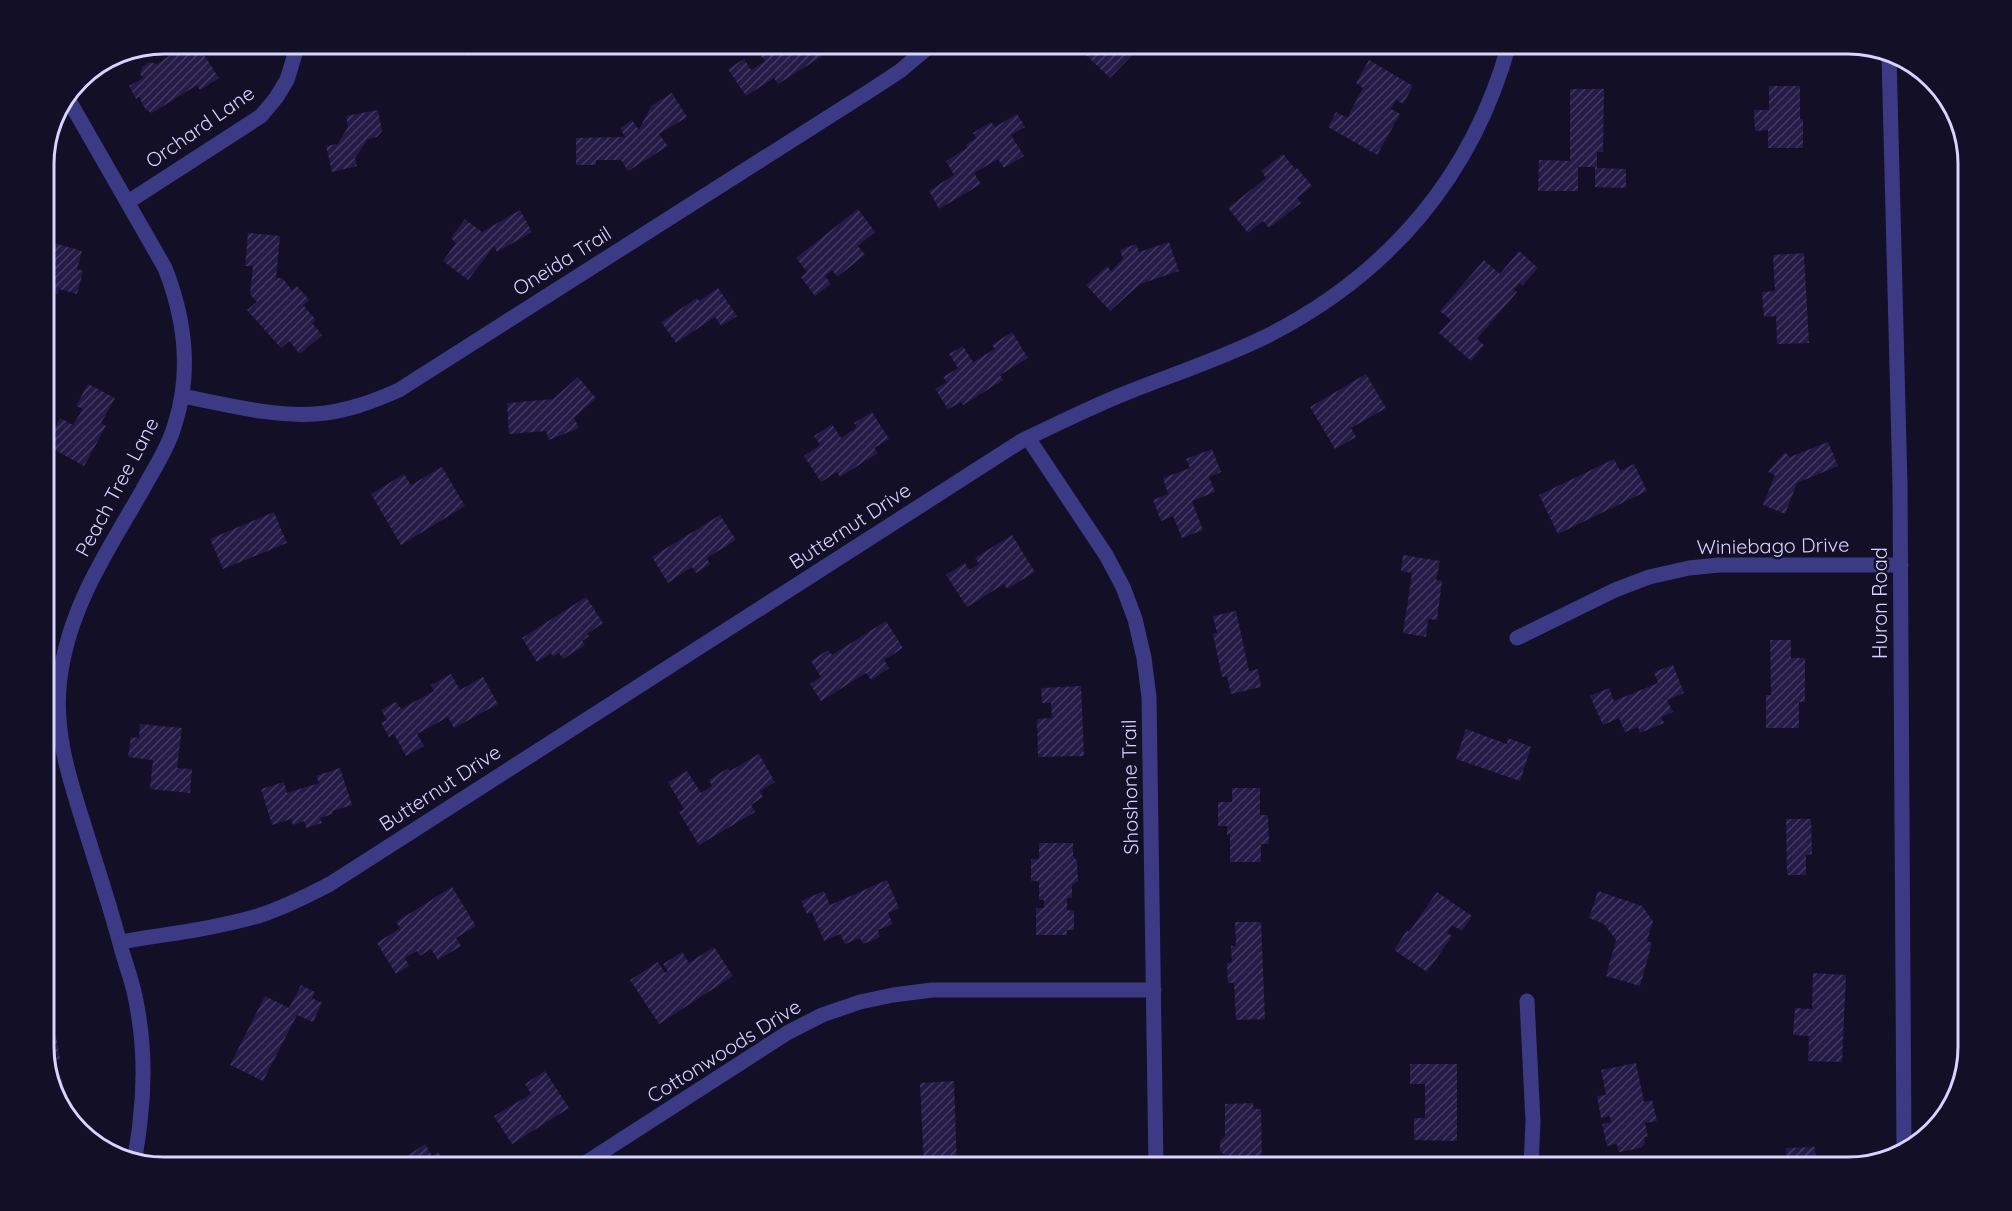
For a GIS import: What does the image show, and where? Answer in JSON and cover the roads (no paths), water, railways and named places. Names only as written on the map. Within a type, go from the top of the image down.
[{"type":"street","name":"Orchard Lane","points":[[128,202],[261,116],[287,80],[295,54]]},
{"type":"street","name":"Oneida Trail","points":[[182,396],[272,412],[314,414],[346,410],[399,390],[871,90],[900,71],[920,54]]},
{"type":"street","name":"Butternut Drive","points":[[120,942],[225,924],[259,915],[293,903],[330,884],[1028,438],[1124,393],[1239,349],[1309,312],[1351,283],[1380,259],[1413,226],[1441,191],[1466,152],[1483,118],[1506,54]]},
{"type":"street","name":"Huron Road","points":[[1889,62],[1900,485],[1904,1141]]},
{"type":"street","name":"Peach Tree Lane","points":[[69,109],[128,202],[165,268],[176,296],[183,325],[185,355],[182,396],[175,424],[164,452],[85,591],[64,651],[59,682],[61,734],[69,775],[136,1000],[142,1044],[143,1083],[136,1153]]},
{"type":"street","name":"Shoshone Trail","points":[[1028,438],[1106,555],[1123,588],[1135,619],[1144,658],[1149,697],[1156,1157]]},
{"type":"street","name":"Winiebago Drive","points":[[1517,638],[1615,590],[1649,577],[1689,568],[1719,565],[1901,565]]},
{"type":"street","name":"Cottonwoods Drive","points":[[595,1157],[787,1033],[822,1015],[860,1002],[932,990],[1154,990]]},
{"type":"street","points":[[1527,1001],[1533,1121],[1531,1157]]}]
